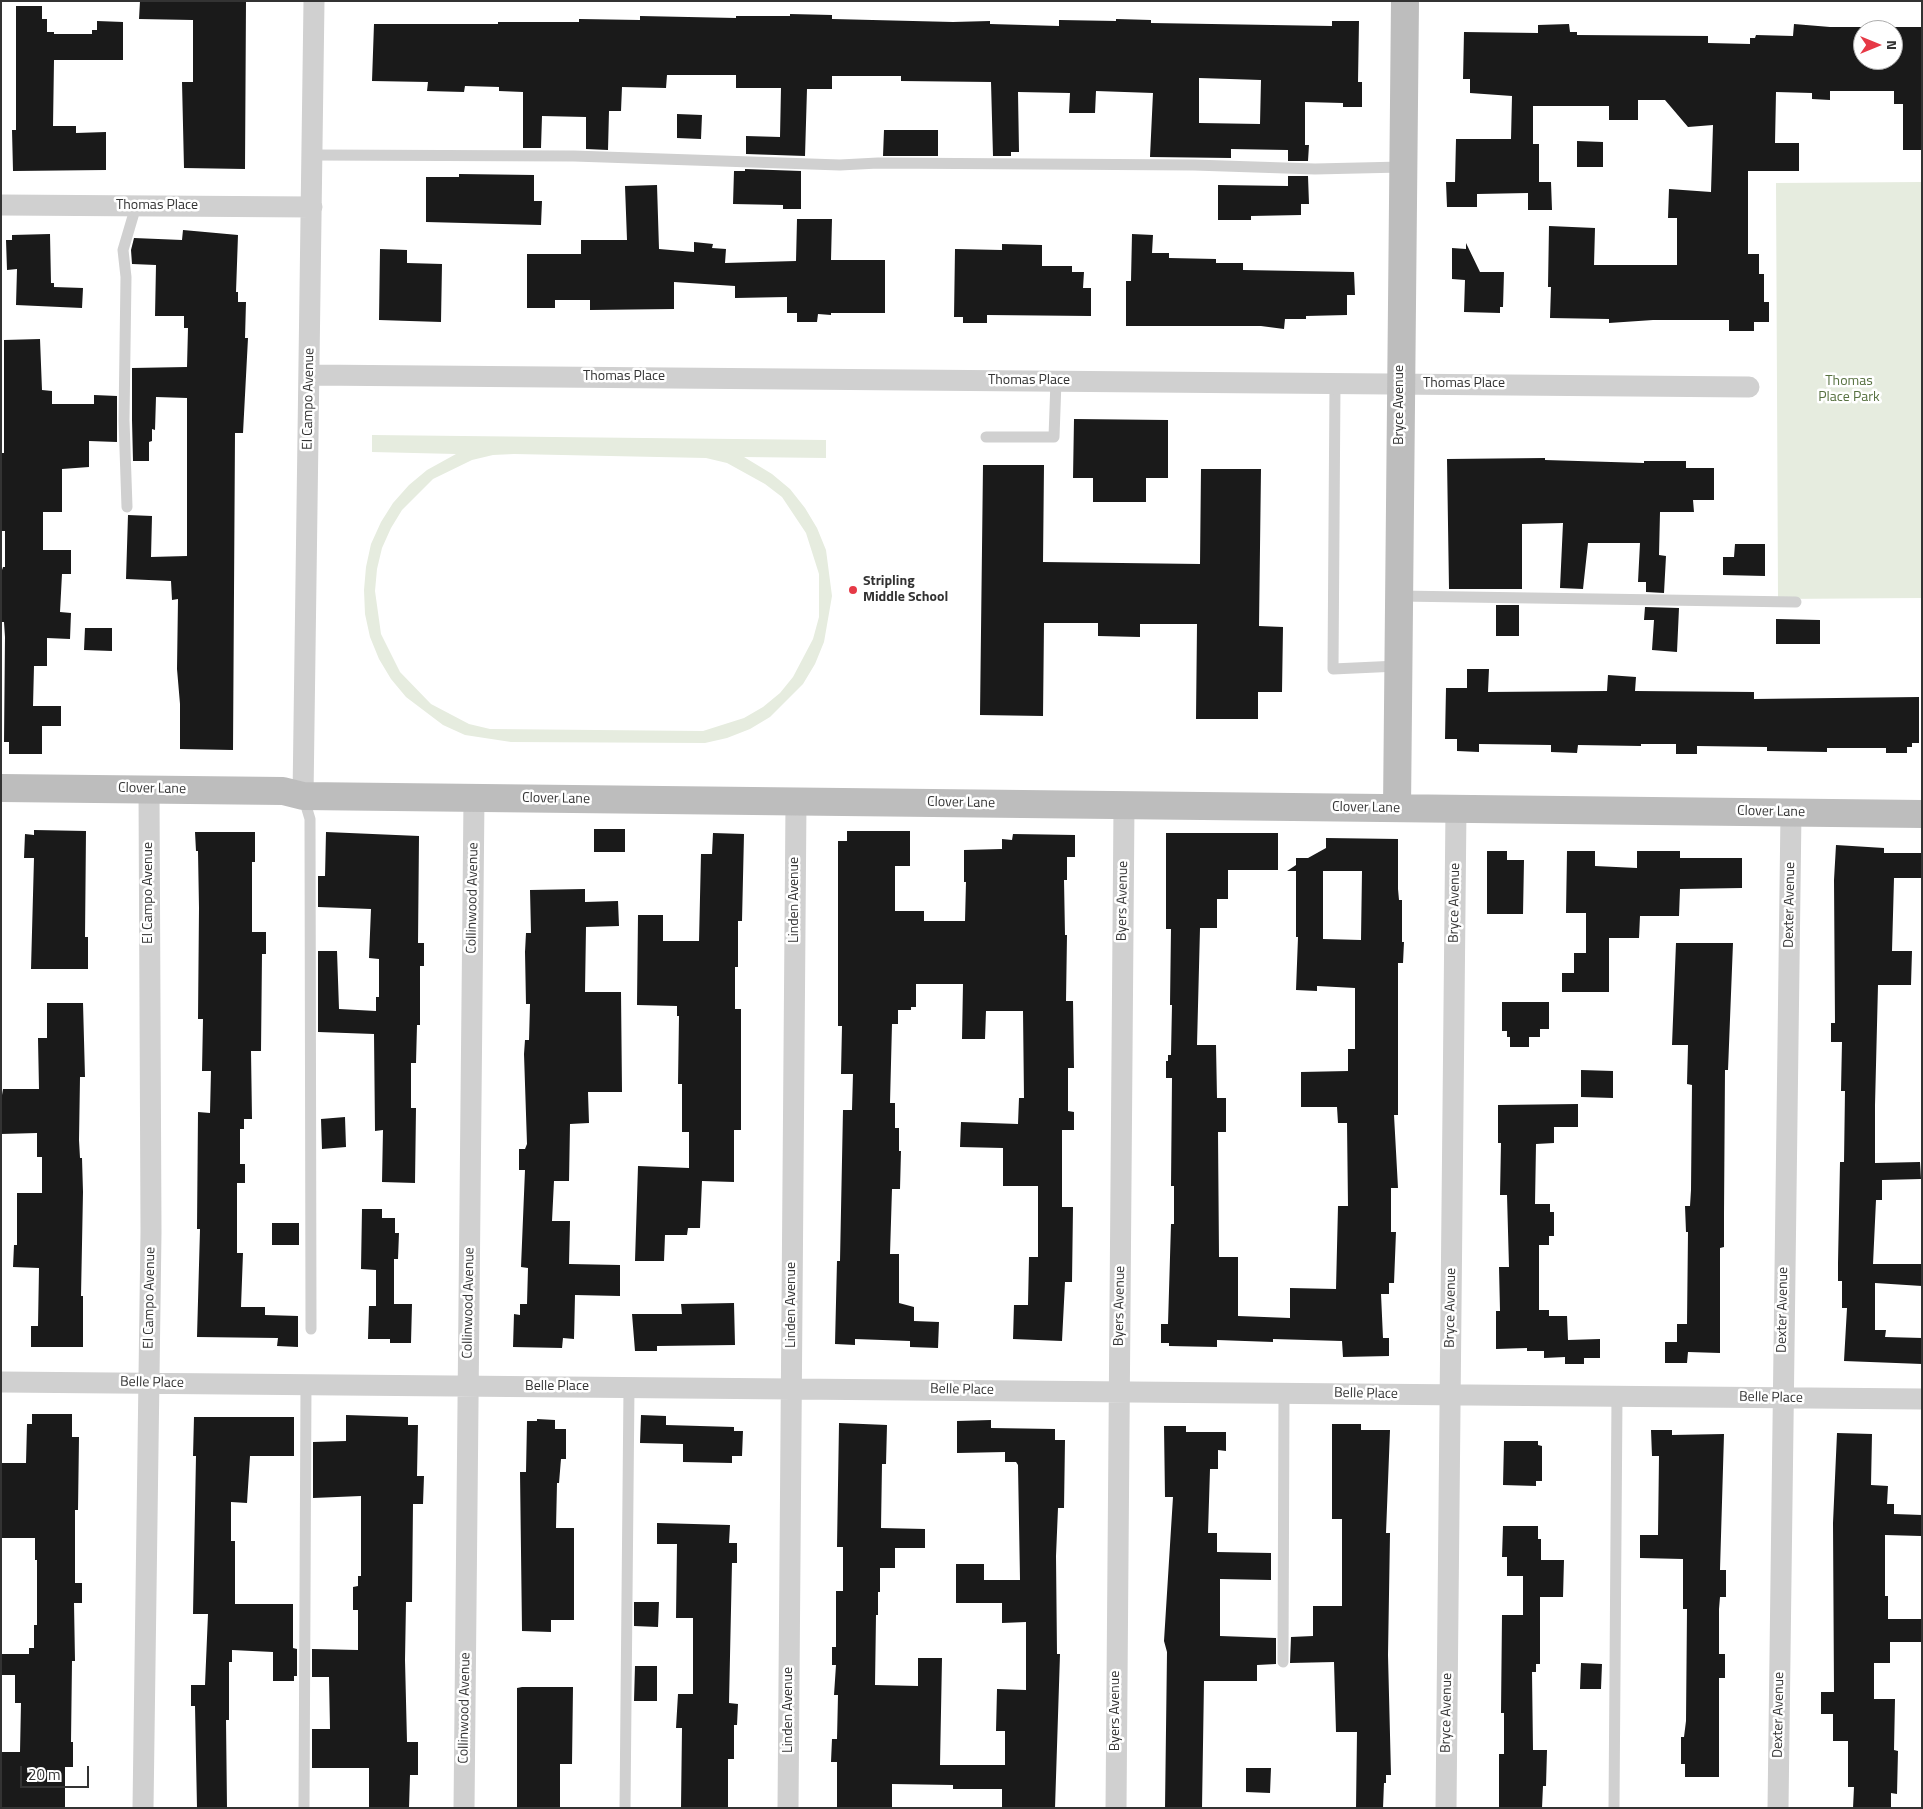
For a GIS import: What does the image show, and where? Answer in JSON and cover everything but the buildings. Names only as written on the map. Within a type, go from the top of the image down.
[{"type":"street","name":"El Campo Avenue","points":[[304,796],[314,1]]},
{"type":"street","name":"Bryce Avenue","points":[[1397,808],[1405,1]]},
{"type":"street","name":"Thomas Place","points":[[1,205],[312,207]]},
{"type":"street","name":"Thomas Place","points":[[310,375],[1749,387]]},
{"type":"street","name":"Clover Lane","points":[[1,788],[283,791],[304,796],[1922,814]]},
{"type":"street","name":"El Campo Avenue","points":[[143,1808],[150,1232],[149,789]]},
{"type":"street","name":"Collinwood Avenue","points":[[464,1808],[474,798]]},
{"type":"street","name":"Linden Avenue","points":[[788,1808],[796,802]]},
{"type":"street","name":"Byers Avenue","points":[[1116,1808],[1124,805]]},
{"type":"street","name":"Bryce Avenue","points":[[1446,1808],[1456,808]]},
{"type":"street","name":"Dexter Avenue","points":[[1778,1808],[1791,812]]},
{"type":"street","name":"Belle Place","points":[[1,1382],[1922,1399]]},
{"type":"lane","points":[[313,155],[574,156],[840,165],[878,163],[1194,165],[1315,169],[1402,167]]},
{"type":"lane","points":[[127,506],[124,420],[126,277],[123,250],[136,206]]},
{"type":"lane","points":[[986,436],[1054,436],[1056,381]]},
{"type":"lane","points":[[1335,383],[1333,670],[1398,666]]},
{"type":"lane","points":[[1399,596],[1796,602]]},
{"type":"lane","points":[[304,796],[310,819],[311,1329]]},
{"type":"lane","points":[[304,1808],[306,1384]]},
{"type":"lane","points":[[625,1808],[628,1387]]},
{"type":"lane","points":[[1283,1662],[1284,1393]]},
{"type":"lane","points":[[1614,1808],[1617,1396]]},
{"type":"green space","name":"Thomas Place Park","points":[[1922,182],[1922,598],[1778,599],[1776,183]]},
{"type":"green space","points":[[372,435],[826,440],[826,458],[744,457],[772,474],[790,489],[805,508],[817,528],[826,550],[832,596],[824,642],[815,664],[803,684],[770,717],[750,729],[727,738],[705,743],[511,742],[465,735],[443,725],[406,697],[391,679],[379,659],[370,637],[365,614],[364,590],[371,544],[381,522],[393,503],[409,485],[427,470],[456,454],[372,452]],"holes":[[[493,455],[706,458],[727,463],[765,484],[782,497],[806,533],[819,574],[819,617],[813,639],[793,677],[780,693],[763,707],[744,718],[703,731],[490,729],[469,724],[431,704],[400,672],[381,634],[375,591],[377,569],[382,548],[402,510],[433,479],[472,460]]]},
{"type":"place","name":"Stripling Middle School","points":[[853,590]]}]
